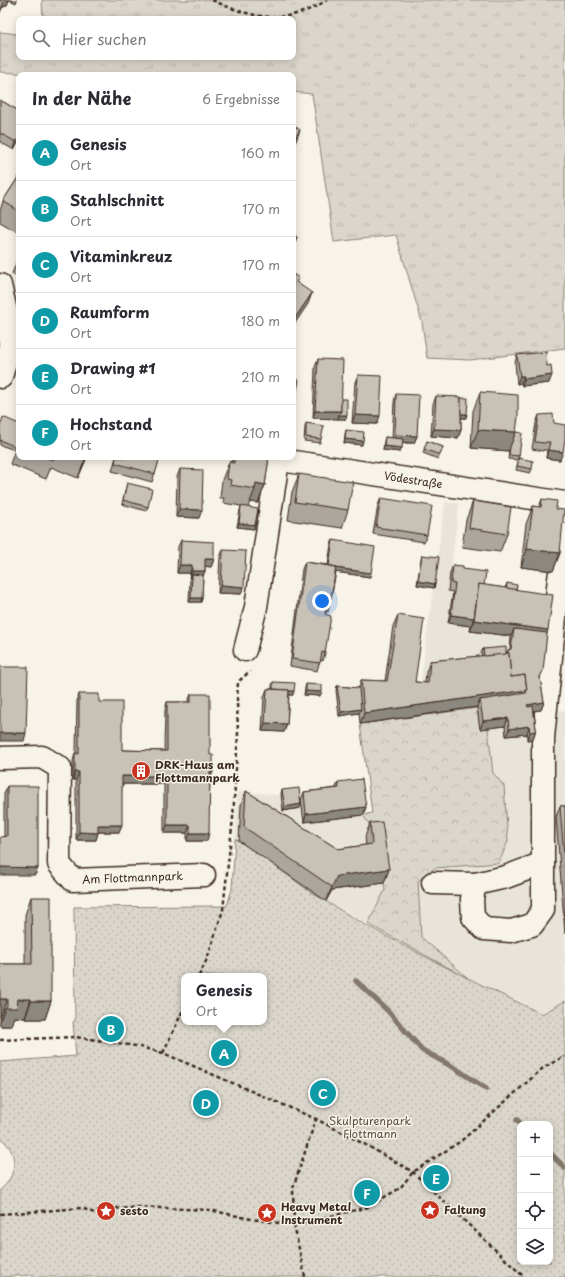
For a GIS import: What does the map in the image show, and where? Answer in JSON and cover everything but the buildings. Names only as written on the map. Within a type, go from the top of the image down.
[{"type":"street","points":[[0,285],[8,320],[10,346],[7,379]]},
{"type":"street","points":[[248,660],[256,607],[270,460]]},
{"type":"street","name":"Vödestraße","points":[[284,460],[565,503]]},
{"type":"street","points":[[475,884],[472,899],[473,917],[484,929],[511,931],[532,925],[543,910],[543,738],[558,587],[565,536]]},
{"type":"street","name":"Am Flottmannpark","points":[[0,758],[42,757],[60,768],[59,864],[73,880],[204,875]]},
{"type":"street","points":[[433,883],[475,884],[506,877],[543,863]]},
{"type":"path","points":[[212,0],[239,12],[266,16]]},
{"type":"path","points":[[288,16],[311,10],[327,0]]},
{"type":"path","points":[[200,973],[207,959],[223,910],[233,818],[238,734],[238,682],[248,660]]},
{"type":"path","points":[[163,1053],[181,1014]]},
{"type":"path","points":[[0,1040],[76,1037],[136,1046],[163,1053],[316,1119],[413,1172],[499,1256],[524,1277]]},
{"type":"path","points":[[0,1214],[82,1208],[94,1213],[107,1206],[121,1210],[138,1207],[202,1209],[294,1225],[368,1207],[400,1188],[413,1172],[461,1141],[543,1068],[565,1056]]},
{"type":"path","points":[[305,1277],[294,1225],[293,1188],[316,1119]]},
{"type":"shaded area","points":[[445,502],[459,504],[448,591],[548,606],[555,520],[565,522],[565,598],[553,709],[565,711],[565,1001],[542,1014],[469,979],[421,937],[418,881],[435,868],[499,863],[504,787],[493,773],[488,728],[480,729],[457,710],[360,724],[357,692],[419,693]]},
{"type":"shaded area","points":[[238,791],[277,795],[300,792],[304,822],[363,815],[377,836],[385,890],[368,924],[314,894],[235,839]]},
{"type":"green space","points":[[42,0],[565,0],[565,348],[470,360],[427,358],[422,322],[396,235],[334,242],[312,94],[296,92],[296,72],[0,72],[0,32],[16,34],[16,60],[296,60],[296,16],[43,16]]},
{"type":"green space","points":[[477,708],[480,728],[488,728],[493,773],[504,786],[508,841],[499,863],[435,868],[418,881],[421,937],[469,979],[368,924],[385,890],[377,836],[363,815],[372,813],[360,724]]},
{"type":"green space","name":"Skulpturenpark Flottmann","points":[[235,839],[314,894],[342,911],[426,957],[484,986],[542,1014],[565,1001],[565,1277],[33,1277],[33,1275],[0,1277],[0,1190],[10,1178],[14,1164],[11,1150],[0,1138],[0,1062],[76,1056],[73,1022],[75,1021],[74,907],[227,906],[232,889]]},
{"type":"waterway","points":[[356,981],[388,1011],[422,1050],[455,1068],[486,1089]]},
{"type":"waterway","points":[[553,1156],[565,1168]]},
{"type":"place","name":"DRK-Haus am Flottmannpark","points":[[141,771]]},
{"type":"place","name":"Stahlschnitt","points":[[111,1029]]},
{"type":"place","name":"Genesis","points":[[224,1053]]},
{"type":"place","name":"Vitaminkreuz","points":[[323,1093]]},
{"type":"place","name":"Raumform","points":[[206,1103]]},
{"type":"place","name":"Drawing #1","points":[[436,1178]]},
{"type":"place","name":"Hochstand","points":[[367,1193]]},
{"type":"place","name":"Faltung","points":[[430,1210]]},
{"type":"place","name":"sesto","points":[[106,1211]]},
{"type":"place","name":"Heavy Metal Instrument","points":[[267,1213]]}]
